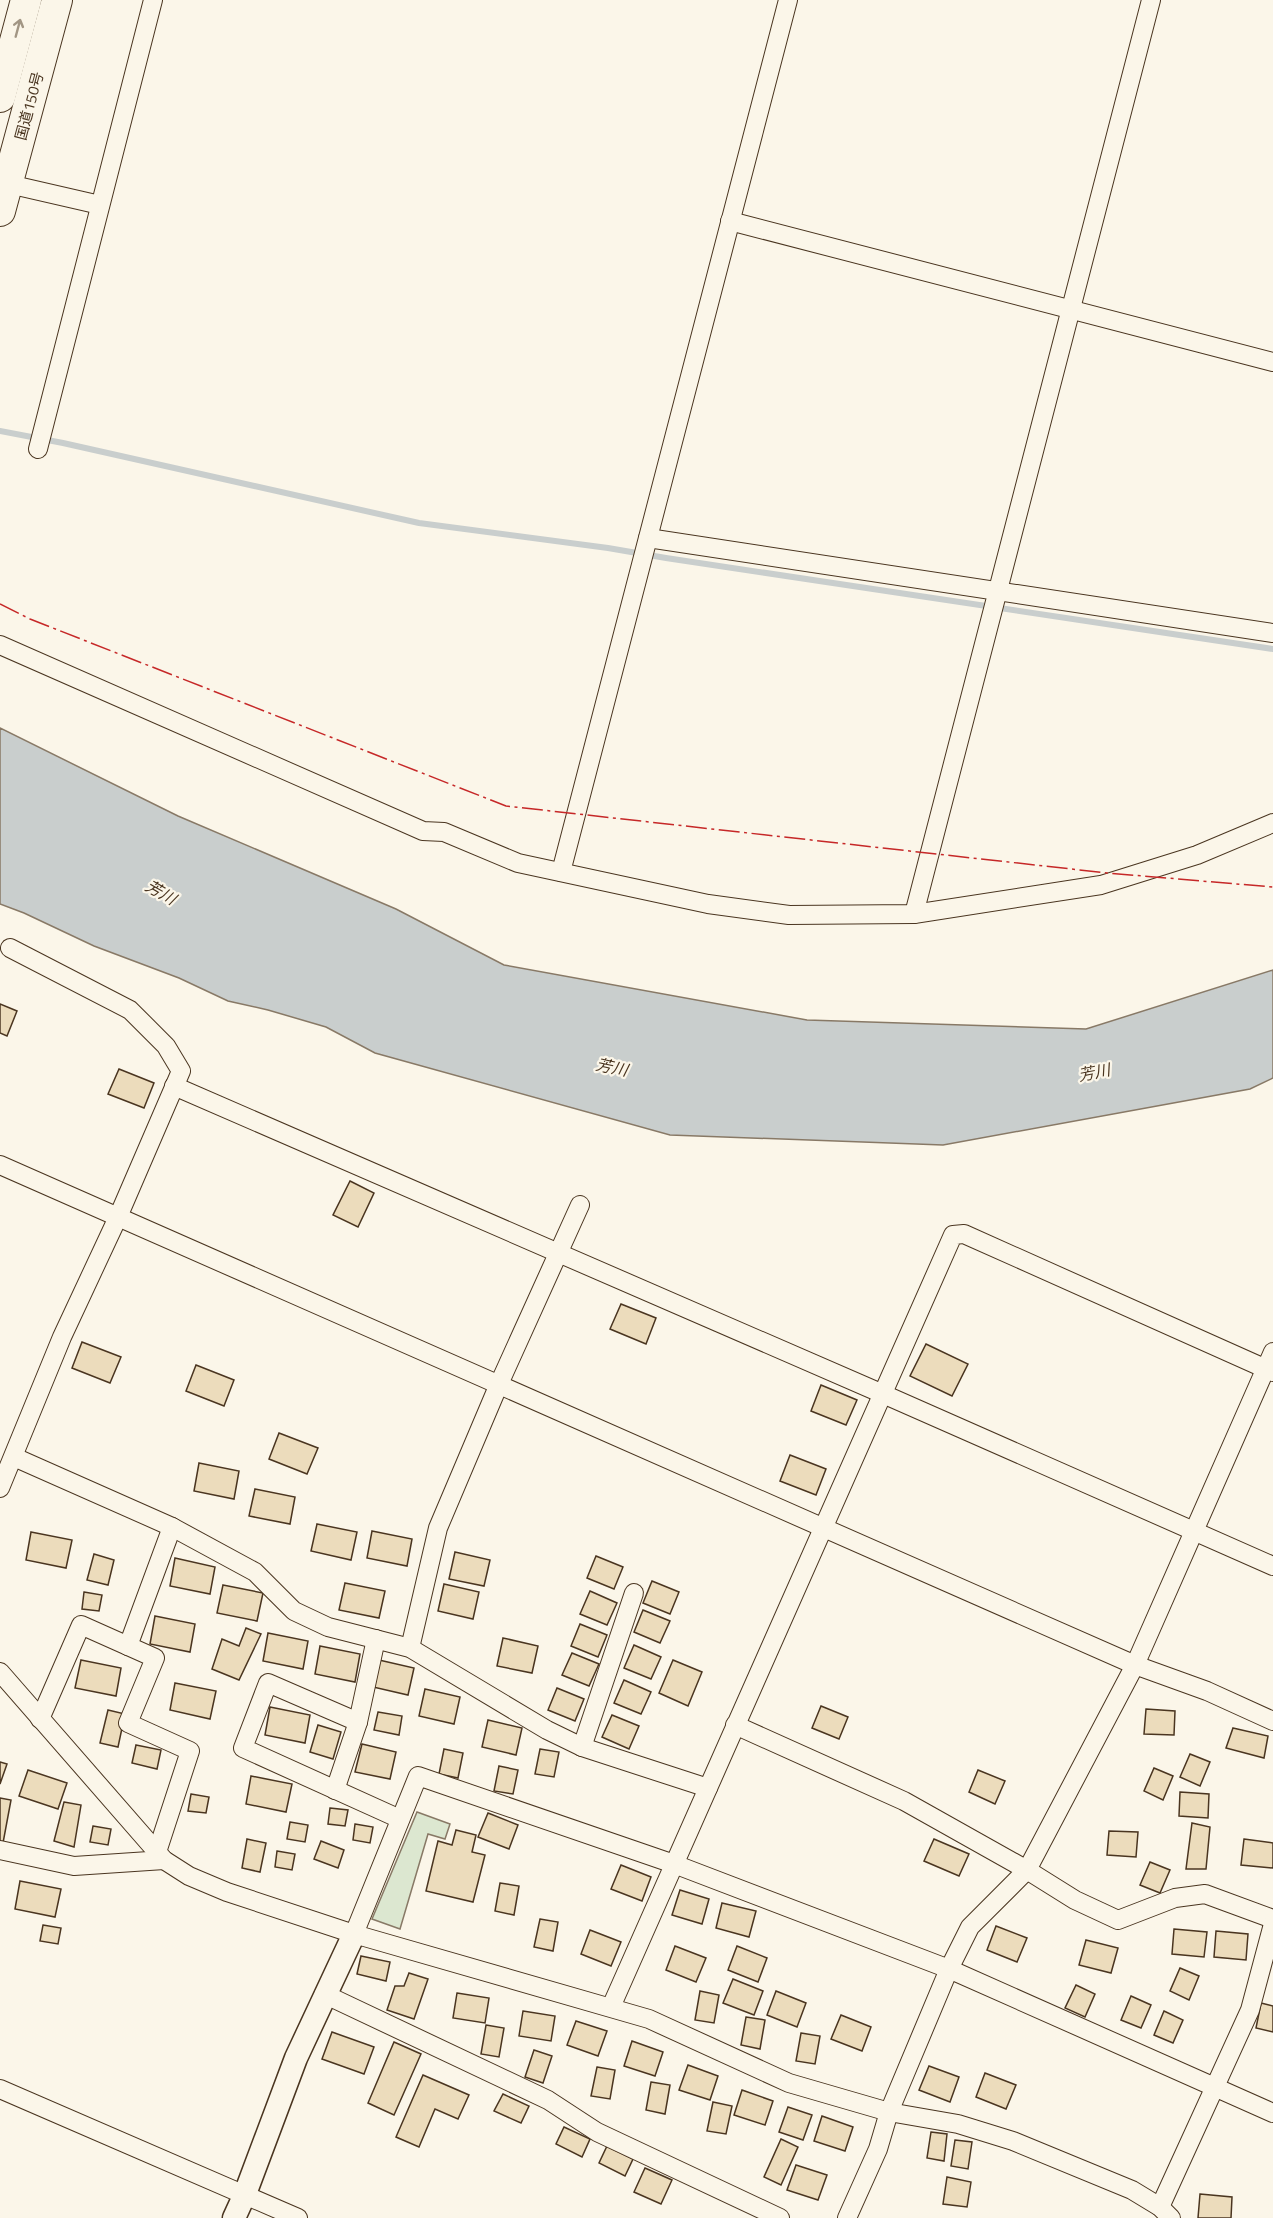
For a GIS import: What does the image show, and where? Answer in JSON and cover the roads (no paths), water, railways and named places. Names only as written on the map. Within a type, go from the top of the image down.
[{"type":"highway","name":"国道150号","points":[[0,97],[26,0]]},
{"type":"highway","name":"国道150号","points":[[3,192],[57,0]]},
{"type":"street","points":[[38,448],[153,0]]},
{"type":"street","points":[[561,872],[788,0]]},
{"type":"street","points":[[914,914],[1151,0]]},
{"type":"street","points":[[3,192],[100,205]]},
{"type":"street","points":[[730,221],[1273,362]]},
{"type":"street","points":[[648,540],[1273,633]]},
{"type":"street","points":[[0,645],[423,831],[444,832],[518,863],[675,899],[789,915],[914,914],[1101,885],[1197,855],[1273,823]]},
{"type":"street","points":[[0,1488],[62,1337],[118,1217],[181,1071],[166,1046],[130,1010],[10,948]]},
{"type":"street","points":[[174,1086],[1273,1566]]},
{"type":"street","points":[[0,1165],[1135,1665],[1207,1692],[1273,1721]]},
{"type":"street","points":[[410,1648],[438,1528],[499,1384],[580,1205]]},
{"type":"street","points":[[611,2007],[822,1526],[953,1235],[964,1234],[1271,1364],[1193,1530],[1135,1665],[1027,1870],[970,1927],[949,1969],[888,2112],[878,2149],[847,2218]]},
{"type":"street","points":[[14,1457],[172,1527],[255,1572],[294,1611],[328,1627],[410,1648],[547,1730],[582,1747],[708,1788]]},
{"type":"street","points":[[128,1646],[172,1527]]},
{"type":"street","points":[[582,1747],[633,1593]]},
{"type":"street","points":[[40,1719],[81,1625],[155,1658],[128,1723],[190,1751],[160,1856]]},
{"type":"street","points":[[335,1790],[358,1722],[376,1639]]},
{"type":"street","points":[[0,1672],[160,1856],[189,1876],[227,1892],[354,1934],[649,2019],[789,2083],[888,2112],[957,2124],[1013,2141],[1132,2190],[1166,2213],[1214,2087],[1250,2010],[1273,1922],[1206,1894],[1175,1898],[1118,1920],[1075,1900],[1027,1870],[904,1801],[735,1725]]},
{"type":"street","points":[[358,1722],[268,1683],[243,1748],[400,1819]]},
{"type":"street","points":[[234,2218],[296,2058],[354,1934],[418,1776],[674,1864],[949,1969],[1273,2113]]},
{"type":"street","points":[[0,1850],[74,1866],[160,1856]]},
{"type":"street","points":[[324,1994],[548,2100],[597,2132],[780,2218]]},
{"type":"street","points":[[0,2089],[298,2218]]},
{"type":"water","name":"芳川","points":[[0,728],[178,816],[396,909],[504,965],[807,1020],[1086,1029],[1273,970],[1273,1078],[1250,1089],[943,1145],[670,1135],[375,1053],[326,1027],[228,1001],[179,978],[94,946],[0,904]]},
{"type":"waterway","points":[[0,431],[419,523],[608,548],[1273,649]]}]
